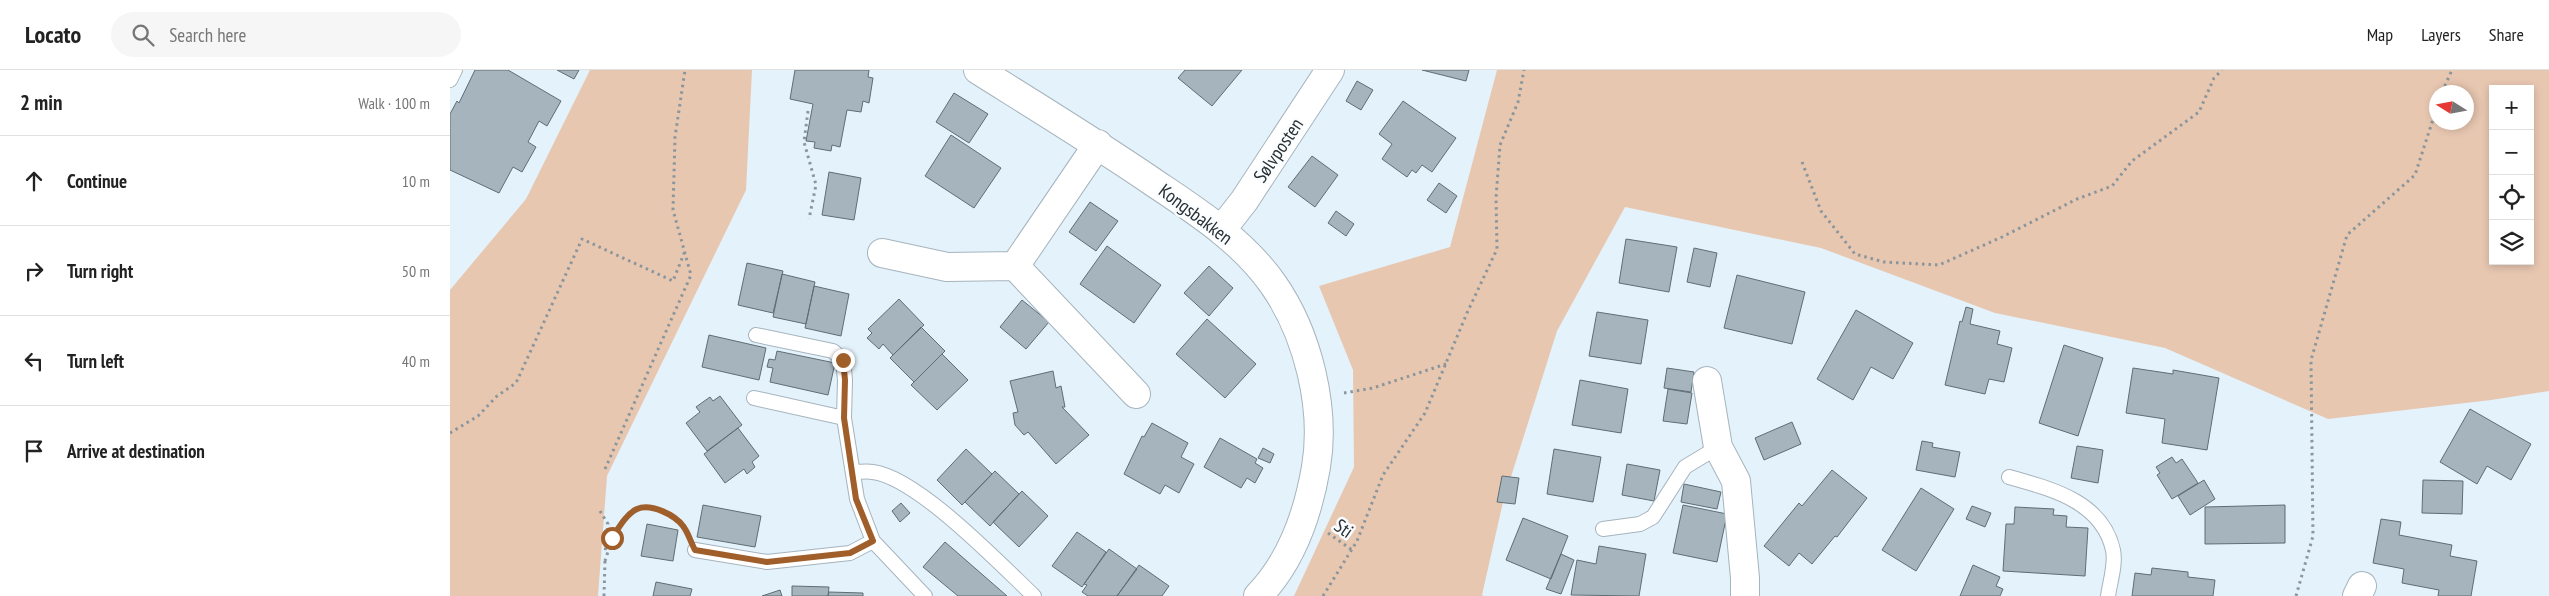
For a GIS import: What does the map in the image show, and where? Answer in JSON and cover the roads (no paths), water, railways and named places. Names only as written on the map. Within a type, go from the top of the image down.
[{"type":"street","name":"Kongsbakken","points":[[978,70],[1098,144],[1222,229],[1273,284],[1289,314],[1306,354],[1316,398],[1320,444],[1310,499],[1292,550],[1258,596]]},
{"type":"street","name":"Sølvposten","points":[[1222,229],[1244,201],[1330,70]]},
{"type":"street","points":[[1014,266],[1098,144]]},
{"type":"street","points":[[882,253],[947,267],[1014,266],[1136,394]]},
{"type":"street","points":[[1707,381],[1718,447],[1736,481],[1743,550],[1744,596]]},
{"type":"lane","points":[[450,80],[455,70]]},
{"type":"lane","points":[[756,335],[834,351],[843,360],[845,380],[844,418],[854,472],[856,499],[873,541],[925,596]]},
{"type":"lane","points":[[754,398],[844,418]]},
{"type":"lane","points":[[1603,530],[1640,524],[1653,517],[1685,467],[1718,447]]},
{"type":"lane","points":[[854,472],[874,472],[897,480],[936,506],[1034,596]]},
{"type":"lane","points":[[2009,477],[2061,494],[2078,502],[2096,516],[2113,551],[2108,596]]},
{"type":"lane","points":[[695,550],[767,562],[850,553],[873,541]]}]
